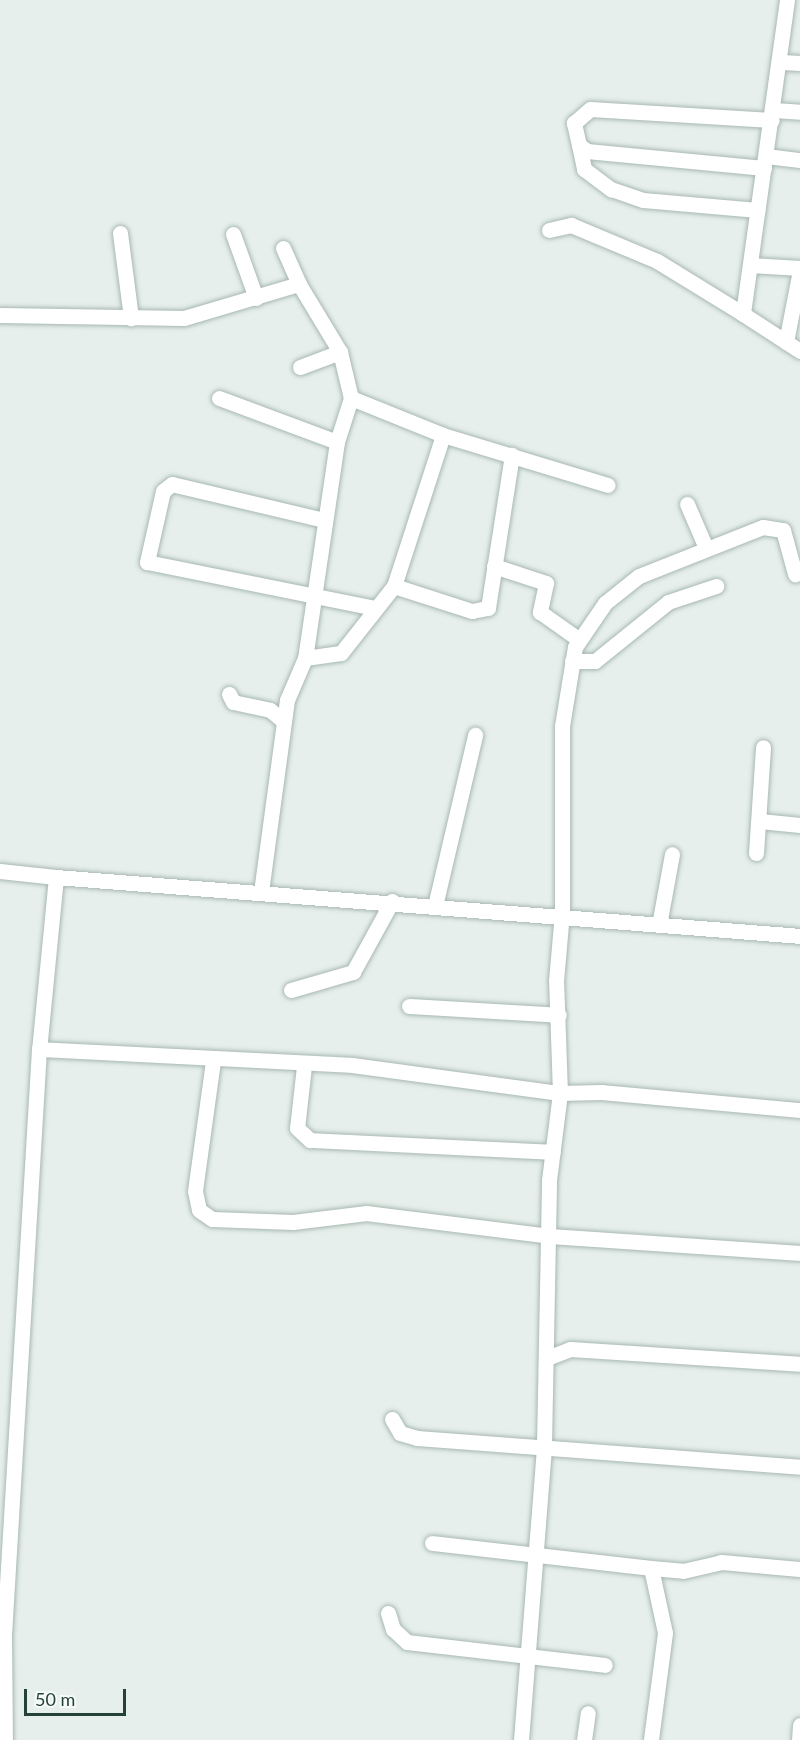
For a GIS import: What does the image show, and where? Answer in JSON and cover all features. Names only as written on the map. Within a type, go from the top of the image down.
[{"type":"street","points":[[743,314],[791,7]]},
{"type":"street","points":[[782,62],[800,63]]},
{"type":"street","points":[[758,210],[632,196],[590,176],[578,157],[579,145],[574,123],[590,109],[773,115],[800,112]]},
{"type":"street","points":[[579,145],[587,151],[765,162],[800,160]]},
{"type":"street","points":[[549,230],[571,225],[657,261],[800,351]]},
{"type":"street","points":[[120,233],[131,318]]},
{"type":"street","points":[[233,234],[256,298]]},
{"type":"street","points":[[261,892],[281,719],[305,658],[337,442],[351,398],[340,352],[299,284],[283,248]]},
{"type":"street","points":[[750,265],[800,269],[786,342]]},
{"type":"street","points":[[0,315],[184,318],[299,284]]},
{"type":"street","points":[[300,367],[340,352]]},
{"type":"street","points":[[219,398],[337,442]]},
{"type":"street","points":[[351,398],[443,435],[608,485]]},
{"type":"street","points":[[305,658],[341,653],[394,586],[443,435]]},
{"type":"street","points":[[394,586],[482,612],[490,603],[512,455]]},
{"type":"street","points":[[324,520],[172,484],[163,491],[147,562],[375,608]]},
{"type":"street","points":[[687,504],[706,548]]},
{"type":"street","points":[[521,1740],[544,1445],[553,1152],[560,1094],[556,961],[562,913],[562,726],[572,661],[578,639],[627,584],[706,548],[775,526],[786,535],[795,574]]},
{"type":"street","points":[[494,566],[546,583],[540,612],[578,639]]},
{"type":"street","points":[[572,661],[595,661],[668,602],[716,586]]},
{"type":"street","points":[[229,694],[233,702],[270,710],[281,719]]},
{"type":"street","points":[[435,906],[475,735]]},
{"type":"street","points":[[756,853],[764,747]]},
{"type":"street","points":[[760,821],[800,825]]},
{"type":"street","points":[[659,925],[672,854]]},
{"type":"street","points":[[0,871],[435,906],[562,913],[659,925],[800,936]]},
{"type":"street","points":[[5,1740],[4,1634],[39,1049],[56,877]]},
{"type":"street","points":[[291,990],[354,972],[392,901]]},
{"type":"street","points":[[409,1006],[559,1015]]},
{"type":"street","points":[[39,1049],[304,1066],[362,1066],[560,1094],[601,1092],[800,1110]]},
{"type":"street","points":[[213,1061],[195,1191],[199,1210],[212,1219],[293,1222],[366,1213],[550,1229],[566,1236],[800,1253]]},
{"type":"street","points":[[304,1066],[297,1128],[310,1140],[553,1152]]},
{"type":"street","points":[[548,1332],[564,1349]]},
{"type":"street","points":[[547,1358],[564,1349],[800,1364]]},
{"type":"street","points":[[392,1419],[400,1432],[417,1438],[544,1445],[800,1467]]},
{"type":"street","points":[[432,1543],[683,1571],[721,1562],[800,1569]]},
{"type":"street","points":[[651,1568],[664,1633],[651,1740]]},
{"type":"street","points":[[388,1613],[393,1629],[407,1642],[528,1659],[605,1665]]},
{"type":"street","points":[[584,1740],[588,1713]]},
{"type":"street","points":[[799,1740],[800,1725]]}]
